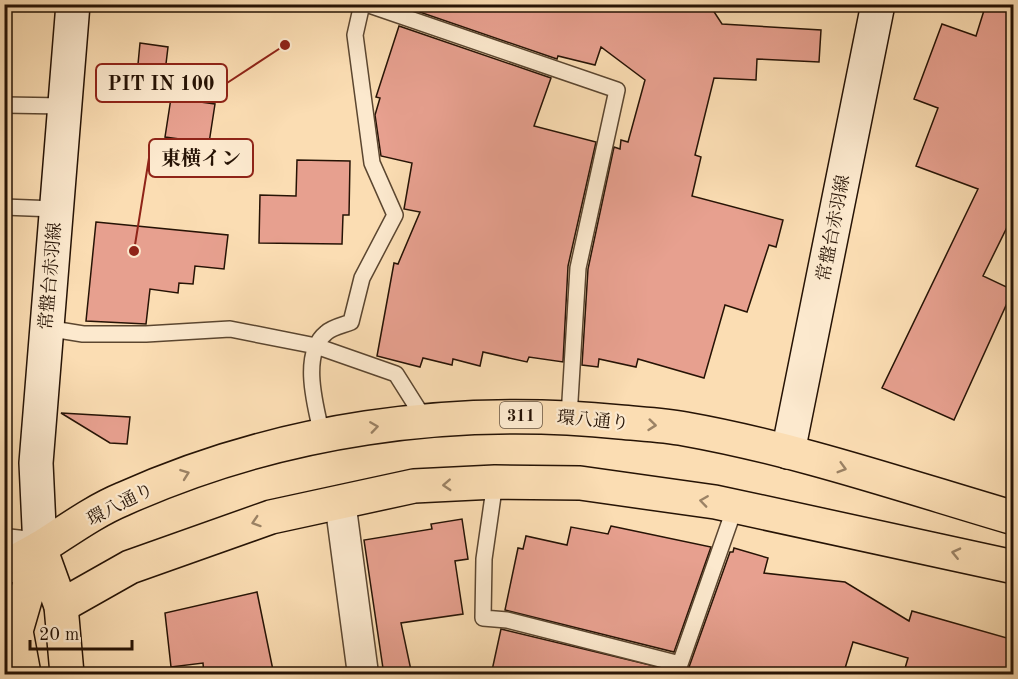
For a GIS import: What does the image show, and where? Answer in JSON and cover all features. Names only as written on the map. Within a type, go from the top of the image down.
[{"type":"main road","name":"常盤台赤羽線","points":[[40,548],[36,463],[73,4]]},
{"type":"main road","name":"常盤台赤羽線","points":[[788,452],[878,4]]},
{"type":"main road","name":"環八通り","points":[[4,568],[121,500],[175,478],[322,435],[425,420],[499,415],[569,417],[683,428],[788,452],[1014,518]]},
{"type":"main road","points":[[10,635],[130,567],[204,538],[271,517],[414,486],[495,482],[580,483],[735,507],[1014,567]]},
{"type":"main road","points":[[40,548],[61,606],[68,675]]},
{"type":"main road","points":[[24,675],[10,635],[40,548]]},
{"type":"street","points":[[340,501],[363,675]]},
{"type":"street","points":[[4,544],[40,548]]},
{"type":"lane","points":[[322,435],[311,387],[316,346],[326,332],[351,322],[362,278],[395,215],[372,163],[355,35],[364,4],[617,90],[578,268],[569,417]]},
{"type":"lane","points":[[4,105],[64,106]]},
{"type":"lane","points":[[4,207],[56,209]]},
{"type":"lane","points":[[46,328],[83,334],[146,334],[230,329],[316,346],[396,374],[425,420]]},
{"type":"lane","points":[[495,482],[484,559],[483,618],[507,620],[680,664],[735,507]]},
{"type":"building","points":[[406,4],[709,4],[722,24],[821,30],[819,62],[757,59],[756,80],[714,78],[695,155],[701,157],[692,196],[783,220],[776,247],[769,245],[747,312],[725,305],[704,378],[638,359],[636,367],[599,359],[598,367],[582,365],[588,269],[614,147],[620,149],[621,140],[628,142],[645,80],[601,47],[595,65],[558,56],[557,59],[405,7]]},
{"type":"building","points":[[986,4],[1014,4],[1014,213],[983,276],[1013,290],[954,420],[882,388],[978,189],[916,166],[938,108],[914,99],[942,24],[976,36]]},
{"type":"building","points":[[399,26],[551,78],[534,126],[596,142],[568,266],[563,362],[529,357],[527,362],[483,352],[480,366],[453,359],[452,365],[423,358],[420,367],[377,356],[394,263],[398,264],[420,212],[404,209],[412,163],[381,156],[375,115],[380,98],[376,97]]},
{"type":"building","points":[[140,43],[168,47],[163,89],[136,85]]},
{"type":"building","points":[[171,98],[215,104],[209,143],[165,137]]},
{"type":"building","points":[[297,160],[350,161],[349,215],[343,215],[342,244],[259,243],[260,195],[296,196]]},
{"type":"building","points":[[96,222],[228,235],[224,269],[195,266],[193,284],[179,283],[178,293],[150,289],[146,324],[86,321]]},
{"type":"building","points":[[61,413],[130,417],[127,444],[110,443]]},
{"type":"building","points":[[462,519],[468,559],[455,561],[463,614],[401,623],[412,675],[384,675],[364,540],[432,529],[431,524]]},
{"type":"building","points":[[611,526],[711,547],[674,652],[505,610],[518,548],[523,549],[526,536],[567,545],[571,527],[608,534]]},
{"type":"building","points":[[734,548],[768,558],[764,573],[845,582],[909,621],[912,611],[1014,640],[1014,675],[903,675],[908,658],[853,642],[843,675],[491,675],[501,629],[683,673],[689,667],[730,552],[733,552]]},
{"type":"building","points":[[257,592],[274,675],[204,675],[203,663],[171,667],[165,613]]},
{"type":"place","name":"PIT IN 100","points":[[285,45]]},
{"type":"place","name":"東横イン","points":[[134,251]]}]
